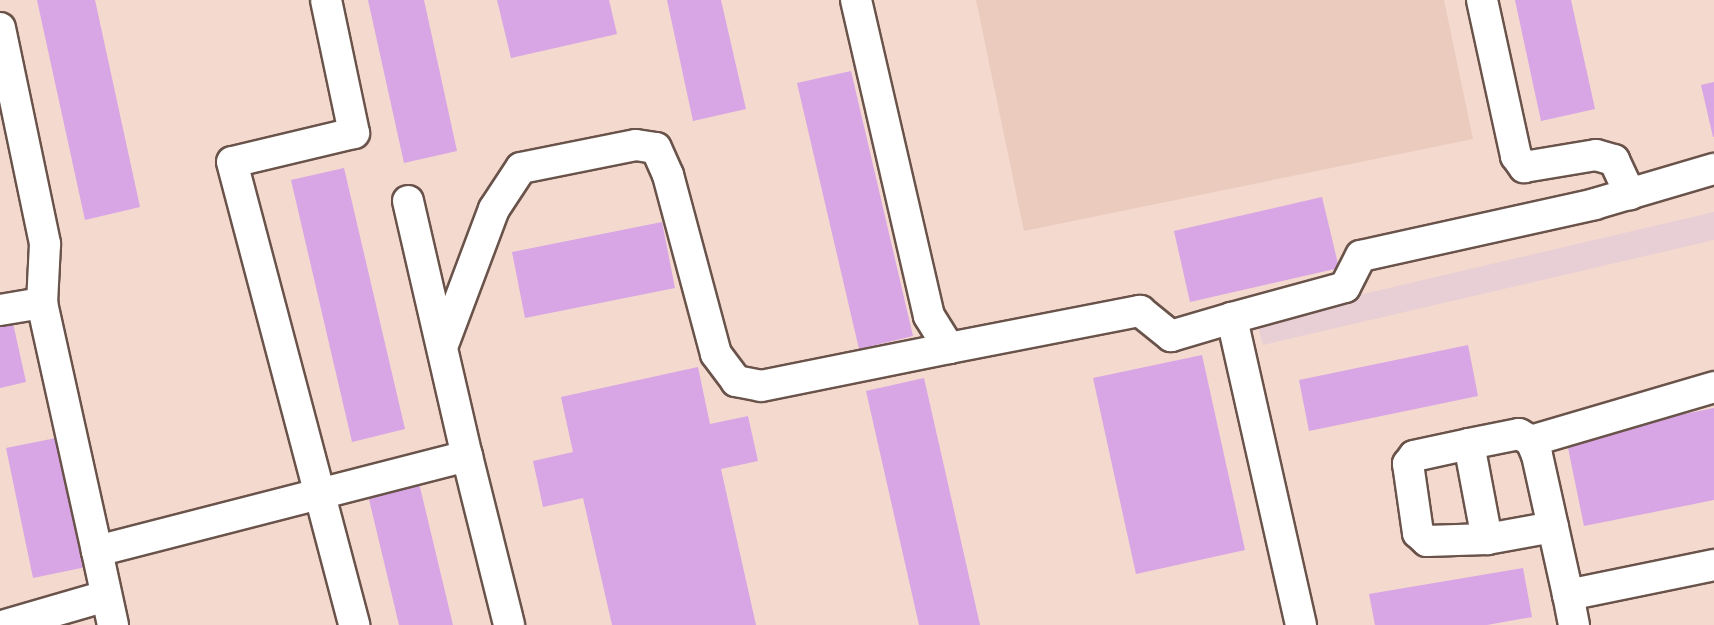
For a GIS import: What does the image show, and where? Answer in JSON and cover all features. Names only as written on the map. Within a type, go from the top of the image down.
[{"type":"lane","points":[[326,0],[354,133],[232,162],[354,625]]},
{"type":"lane","points":[[856,0],[929,316],[949,348]]},
{"type":"lane","points":[[1482,0],[1516,156],[1524,167],[1596,155],[1614,160],[1630,194]]},
{"type":"lane","points":[[0,28],[45,244],[42,303],[110,611],[6,625]]},
{"type":"lane","points":[[444,342],[494,209],[521,168],[636,145],[656,148],[668,175],[716,354],[736,381],[761,386],[1140,311],[1171,336],[1345,287],[1361,256],[1630,194],[1714,169]]},
{"type":"lane","points":[[408,201],[509,625]]},
{"type":"lane","points":[[0,310],[42,303]]},
{"type":"lane","points":[[1232,318],[1301,625]]},
{"type":"lane","points":[[1531,441],[1714,387]]},
{"type":"lane","points":[[1553,527],[1487,539],[1427,541],[1418,533],[1406,478],[1414,456],[1519,434],[1531,441],[1553,527],[1574,625]]},
{"type":"lane","points":[[1469,444],[1487,539]]},
{"type":"lane","points":[[97,551],[467,456]]},
{"type":"lane","points":[[1568,595],[1714,565]]},
{"type":"shaded area","points":[[976,0],[1444,0],[1473,139],[1024,231]]},
{"type":"shaded area","points":[[1714,212],[1714,240],[1263,345],[1256,319]]},
{"type":"building","points":[[37,0],[95,0],[140,207],[85,220]]},
{"type":"building","points":[[368,0],[424,0],[457,151],[404,163]]},
{"type":"building","points":[[497,0],[609,0],[617,34],[511,58]]},
{"type":"building","points":[[667,0],[721,0],[746,109],[693,121]]},
{"type":"building","points":[[1515,0],[1571,0],[1595,109],[1541,121]]},
{"type":"building","points":[[851,71],[913,336],[859,349],[797,83]]},
{"type":"building","points":[[1714,82],[1714,137],[1713,137],[1701,85]]},
{"type":"building","points":[[344,168],[405,429],[352,442],[291,180]]},
{"type":"building","points":[[1322,197],[1339,268],[1190,302],[1174,231]]},
{"type":"building","points":[[662,222],[675,288],[525,318],[512,252]]},
{"type":"building","points":[[13,323],[26,382],[0,388],[0,326]]},
{"type":"building","points":[[1468,345],[1478,396],[1309,431],[1299,380]]},
{"type":"building","points":[[1202,355],[1245,550],[1136,574],[1093,378]]},
{"type":"building","points":[[698,367],[710,424],[748,416],[758,461],[721,469],[756,625],[612,625],[583,498],[543,507],[533,461],[573,452],[561,397]]},
{"type":"building","points":[[924,378],[980,625],[919,625],[866,391]]},
{"type":"building","points":[[1714,408],[1714,500],[1584,526],[1566,438]]},
{"type":"building","points":[[61,437],[86,567],[33,578],[6,448]]},
{"type":"building","points":[[419,483],[453,625],[399,625],[368,495]]},
{"type":"building","points":[[1523,568],[1532,617],[1487,625],[1375,625],[1369,594]]}]
